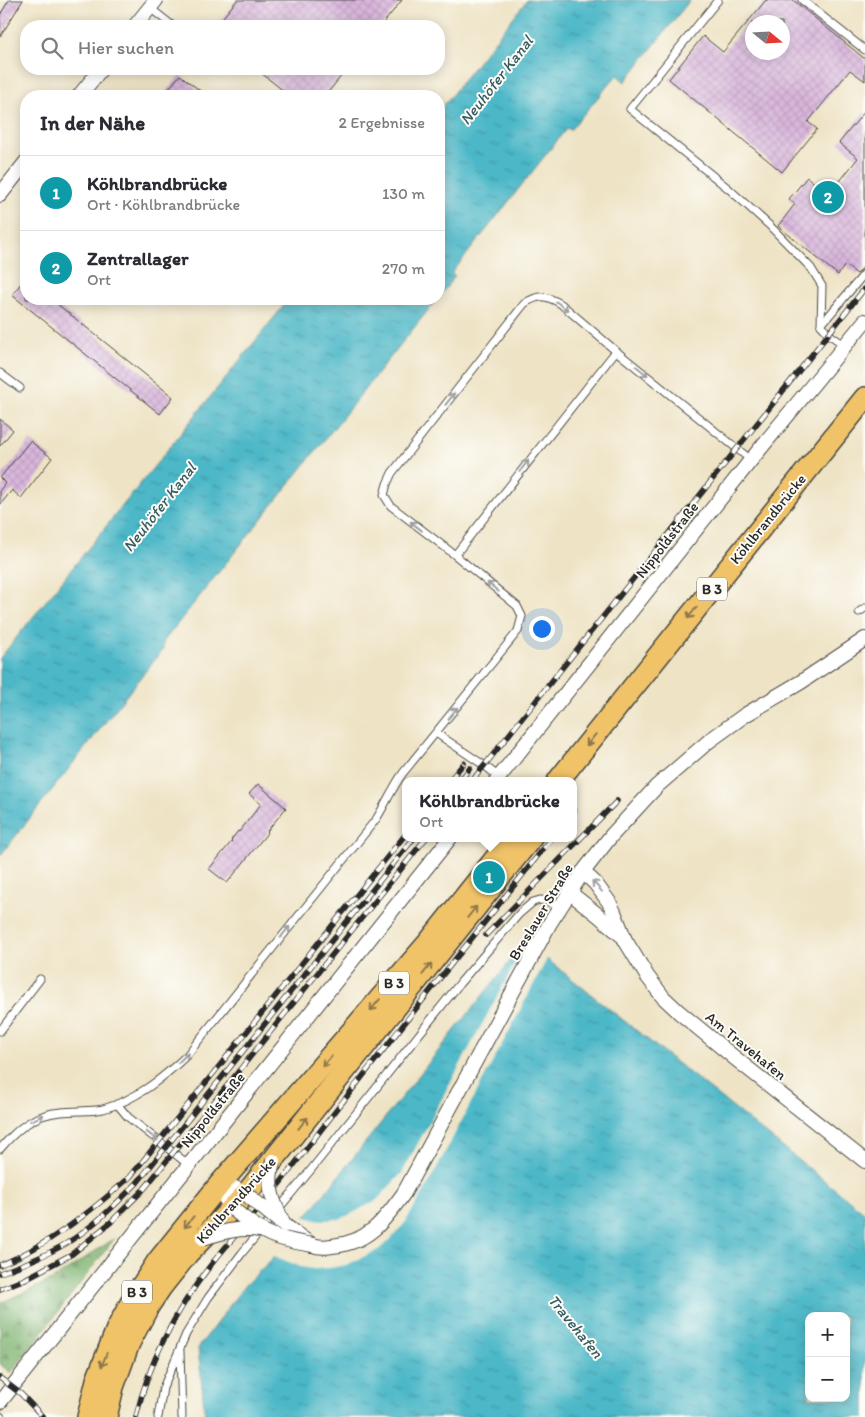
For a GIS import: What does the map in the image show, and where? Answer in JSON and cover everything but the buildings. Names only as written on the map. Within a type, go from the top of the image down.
[{"type":"main road","name":"Köhlbrandbrücke","points":[[561,777],[865,398]]},
{"type":"main road","name":"Köhlbrandbrücke","points":[[577,781],[865,420]]},
{"type":"main road","name":"Köhlbrandbrücke","points":[[88,1417],[97,1380],[117,1329],[132,1301],[158,1261],[220,1184],[422,949],[509,842]]},
{"type":"main road","name":"Köhlbrandbrücke","points":[[106,1417],[121,1363],[139,1324],[161,1287],[188,1253],[239,1201],[273,1161],[528,842]]},
{"type":"street","points":[[140,20],[153,4]]},
{"type":"street","points":[[84,90],[96,75]]},
{"type":"street","points":[[0,195],[20,171]]},
{"type":"street","name":"Nippoldstraße","points":[[499,777],[751,460],[865,321]]},
{"type":"street","name":"Breslauer Straße","points":[[203,1238],[228,1230],[246,1229],[260,1230],[283,1240],[313,1245],[337,1246],[358,1240],[372,1231],[390,1213],[404,1193],[559,907],[611,836],[640,804],[691,755],[728,726],[801,682],[865,639]]},
{"type":"street","name":"Nippoldstraße","points":[[0,1402],[447,842]]},
{"type":"street","name":"Am Travehafen","points":[[583,872],[595,883],[609,902],[625,940],[656,989],[679,1012],[749,1070],[865,1161]]},
{"type":"street","name":"Am Travehafen","points":[[569,892],[598,914],[625,940]]},
{"type":"street","points":[[273,1161],[270,1175],[271,1192],[274,1205],[284,1225]]},
{"type":"street","name":"Breslauer Straße","points":[[220,1184],[236,1188],[239,1201],[260,1230]]},
{"type":"street","name":"Breslauer Straße","points":[[220,1184],[226,1200],[239,1201],[284,1225],[313,1245]]},
{"type":"lane","points":[[718,0],[630,109],[729,189],[770,226],[811,268],[822,286],[821,324],[829,334],[845,346]]},
{"type":"lane","points":[[802,0],[865,50]]},
{"type":"lane","points":[[153,4],[168,20]]},
{"type":"lane","points":[[821,324],[865,273]]},
{"type":"lane","points":[[0,1149],[20,1129],[35,1118],[56,1112],[101,1109],[135,1095],[154,1084],[187,1055],[377,818],[393,788],[518,631],[522,616],[517,606],[391,506],[384,495],[392,473],[524,304],[534,298],[541,297],[551,298],[561,304],[751,460]]},
{"type":"lane","points":[[455,555],[616,350]]},
{"type":"lane","points":[[0,374],[20,388]]},
{"type":"lane","points":[[436,733],[485,766],[495,777]]},
{"type":"lane","points":[[158,1417],[163,1388],[186,1334],[208,1298],[242,1253],[460,983],[520,914],[533,902],[545,900],[559,907]]},
{"type":"lane","points":[[0,1031],[40,979]]},
{"type":"lane","points":[[117,1104],[128,1117],[189,1165]]},
{"type":"lane","points":[[180,1348],[182,1417]]},
{"type":"green space","points":[[115,1238],[11,1373],[0,1364],[0,1303],[52,1280]]},
{"type":"water","name":"Neuhöfer Kanal","points":[[527,0],[690,0],[625,82],[617,75],[570,130],[567,128],[452,273],[455,276],[445,289],[445,103]]},
{"type":"water","name":"Neuhöfer Kanal","points":[[284,305],[432,305],[163,642],[163,649],[0,856],[0,658]]},
{"type":"water","name":"Travehafen","points":[[527,954],[548,960],[865,1213],[865,1417],[205,1417],[198,1348],[245,1285],[273,1258],[511,960]]},
{"type":"pier","points":[[528,951],[548,957],[425,1190],[404,1224],[378,1250],[346,1265],[314,1269],[301,1267],[272,1255],[303,1216],[316,1220],[340,1219],[377,1200],[402,1173],[520,954]]},
{"type":"railway","points":[[475,777],[865,288]]},
{"type":"railway","points":[[452,777],[464,763]]},
{"type":"railway","points":[[463,777],[470,768]]},
{"type":"railway","points":[[577,842],[617,801]]},
{"type":"railway","points":[[0,1265],[52,1238],[100,1203],[130,1177],[402,839]]},
{"type":"railway","points":[[0,1273],[43,1256],[77,1237],[104,1215],[137,1183],[411,842]]},
{"type":"railway","points":[[0,1289],[25,1279],[72,1254],[111,1222],[144,1189],[423,842]]},
{"type":"railway","points":[[136,1417],[148,1376],[165,1337],[186,1300],[210,1266],[281,1182],[381,1052],[549,842]]},
{"type":"railway","points":[[486,935],[577,842]]},
{"type":"railway","points":[[0,1378],[21,1394],[43,1417]]},
{"type":"place","name":"Zentrallager","points":[[828,197]]},
{"type":"place","name":"Köhlbrandbrücke","points":[[489,877]]}]
